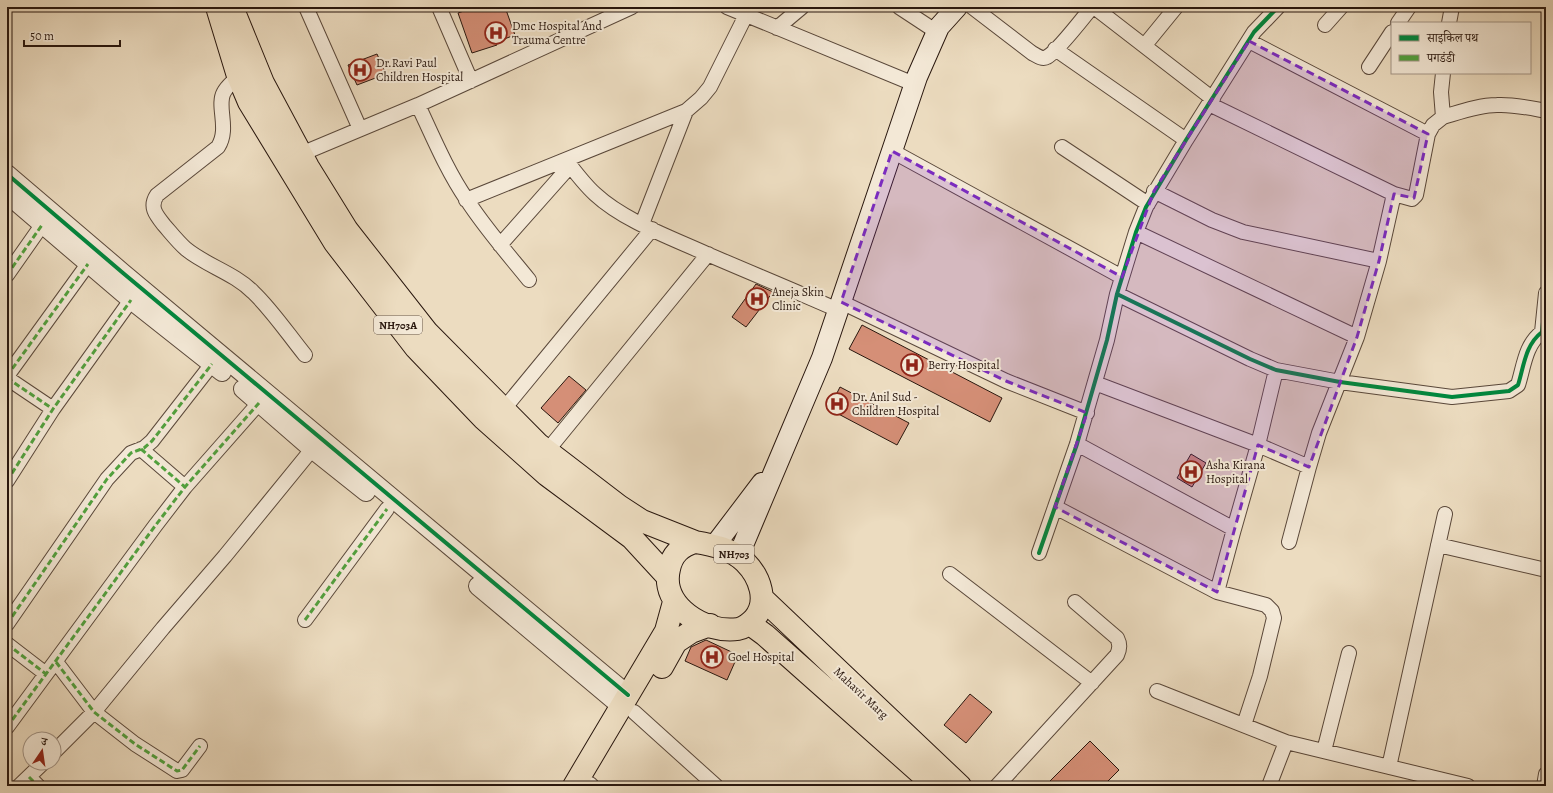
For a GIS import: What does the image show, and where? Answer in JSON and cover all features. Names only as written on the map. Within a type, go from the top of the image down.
[{"type":"highway","name":"NH703A","points":[[216,7],[238,76],[249,102],[335,244],[416,348],[483,418],[547,475],[632,538],[667,576]]},
{"type":"highway","name":"NH703A","points":[[232,7],[263,83],[301,154],[347,230],[427,332],[503,410],[547,451],[619,506],[642,521],[705,544]]},
{"type":"highway","points":[[705,544],[685,545],[676,553],[670,562],[667,576],[668,589],[674,602],[682,611],[694,620],[710,626],[724,629],[740,629],[750,624],[758,614],[763,599]]},
{"type":"highway","name":"NH703","points":[[705,544],[738,557],[745,562],[757,578],[763,599]]},
{"type":"highway","name":"Mahavir Marg","points":[[763,599],[960,786]]},
{"type":"highway","points":[[586,786],[666,631],[674,602]]},
{"type":"highway","name":"Mahavir Marg","points":[[750,624],[765,635],[935,786]]},
{"type":"highway","points":[[628,704],[676,642],[691,632],[710,626]]},
{"type":"main road","points":[[738,557],[822,358],[914,84],[939,27],[958,7]]},
{"type":"main road","points":[[705,544],[781,457]]},
{"type":"street","points":[[306,7],[360,129]]},
{"type":"street","points":[[439,7],[471,81]]},
{"type":"street","points":[[301,154],[418,105],[632,7]]},
{"type":"street","points":[[727,7],[914,84]]},
{"type":"street","points":[[777,28],[802,7]]},
{"type":"street","points":[[899,7],[937,32]]},
{"type":"street","points":[[972,7],[1038,57],[1046,57],[1056,49],[1093,7],[1145,45],[1211,102],[1394,194],[1408,199],[1414,198],[1428,134],[1433,125],[1443,117],[1486,106],[1497,105],[1510,105],[1546,111]]},
{"type":"street","points":[[1145,45],[1176,7]]},
{"type":"street","points":[[1039,553],[1087,413],[1117,294],[1136,232],[1148,204],[1154,191],[1248,41],[1254,32],[1278,7]]},
{"type":"street","points":[[1325,25],[1341,7]]},
{"type":"street","points":[[1399,22],[1409,7]]},
{"type":"street","points":[[1448,22],[1452,7]]},
{"type":"street","points":[[466,200],[568,163],[686,111],[701,98],[710,87],[746,15]]},
{"type":"street","points":[[1369,67],[1391,34]]},
{"type":"street","points":[[1248,41],[1428,134]]},
{"type":"street","points":[[1056,49],[1186,140]]},
{"type":"street","points":[[1443,74],[1443,117]]},
{"type":"street","points":[[238,76],[223,92],[224,132],[222,141],[218,147],[157,196],[153,201],[153,208],[156,215],[177,241],[187,250],[238,280],[253,292],[305,355]]},
{"type":"street","points":[[418,105],[444,160],[466,200],[529,280]]},
{"type":"street","points":[[503,410],[647,226],[686,111]]},
{"type":"street","points":[[1062,147],[1148,204]]},
{"type":"street","points":[[892,151],[1122,277]]},
{"type":"street","points":[[568,163],[577,176],[596,196],[622,214],[708,254],[840,306],[1006,380],[1087,413]]},
{"type":"street","points":[[500,245],[568,163]]},
{"type":"street","points":[[7,174],[123,273],[317,444],[387,509],[628,704]]},
{"type":"street","points":[[1154,191],[1212,220],[1243,232],[1379,261]]},
{"type":"street","points":[[7,194],[131,300],[259,403],[317,444],[628,704],[716,786]]},
{"type":"street","points":[[1289,542],[1309,467],[1328,408],[1357,338],[1379,261],[1394,194]]},
{"type":"street","points":[[7,275],[42,225]]},
{"type":"street","points":[[1136,232],[1357,338]]},
{"type":"street","points":[[547,451],[708,254]]},
{"type":"street","points":[[53,409],[7,377],[88,264]]},
{"type":"street","points":[[1117,294],[1250,360],[1276,370],[1340,382],[1431,396],[1452,397],[1509,391],[1518,385],[1531,343],[1544,333],[1546,293]]},
{"type":"street","points":[[7,481],[53,409],[131,300]]},
{"type":"street","points":[[7,624],[107,479],[131,453],[141,449],[152,441],[212,364]]},
{"type":"street","points":[[1217,592],[1258,445],[1276,370]]},
{"type":"street","points":[[1095,383],[1258,445],[1309,467]]},
{"type":"street","points":[[7,727],[155,526],[186,487],[259,403]]},
{"type":"street","points":[[62,744],[94,712],[317,444]]},
{"type":"street","points":[[1077,444],[1234,529]]},
{"type":"street","points":[[141,449],[186,487]]},
{"type":"street","points":[[1055,507],[1217,592],[1266,605],[1272,611],[1274,618],[1260,676],[1244,725]]},
{"type":"street","points":[[305,620],[387,509]]},
{"type":"street","points":[[1389,767],[1445,514]]},
{"type":"street","points":[[1438,546],[1546,570]]},
{"type":"street","points":[[950,574],[1092,683]]},
{"type":"street","points":[[997,786],[1092,683],[1117,655],[1120,649],[1120,643],[1117,638],[1075,602]]},
{"type":"street","points":[[7,644],[46,674]]},
{"type":"street","points":[[1324,751],[1348,653]]},
{"type":"street","points":[[56,662],[94,712],[135,744],[177,771],[182,770],[200,746]]},
{"type":"street","points":[[1157,691],[1286,742],[1468,786]]},
{"type":"street","points":[[1268,786],[1286,742]]},
{"type":"street","points":[[29,783],[37,771]]},
{"type":"street","points":[[1544,786],[1546,774]]},
{"type":"highlighted area","points":[[1249,41],[1428,134],[1414,198],[1394,194],[1379,261],[1357,337],[1309,467],[1258,445],[1217,592],[1055,507],[1087,413],[1006,381],[841,302],[892,151],[1122,277],[1154,191]]},
{"type":"building","points":[[476,7],[505,7],[515,35],[496,42],[497,45],[472,53],[458,13]]},
{"type":"building","points":[[377,54],[386,74],[357,85],[348,65]]},
{"type":"building","points":[[756,284],[773,292],[746,327],[732,317]]},
{"type":"building","points":[[862,325],[1002,398],[990,422],[849,349]]},
{"type":"building","points":[[569,376],[586,390],[558,423],[541,408]]},
{"type":"building","points":[[840,387],[909,423],[897,445],[829,409]]},
{"type":"building","points":[[1191,454],[1206,463],[1192,487],[1177,478]]},
{"type":"building","points":[[706,640],[738,655],[727,680],[685,661],[691,647]]},
{"type":"building","points":[[970,694],[992,712],[966,743],[944,725]]},
{"type":"building","points":[[1090,741],[1119,770],[1103,786],[1045,786]]},
{"type":"marked path","points":[[7,275],[42,225]]},
{"type":"marked path","points":[[7,376],[88,264]]},
{"type":"marked path","points":[[7,481],[53,409],[131,300]]},
{"type":"marked path","points":[[7,624],[107,479],[131,453],[144,448],[152,441],[212,364]]},
{"type":"marked path","points":[[7,378],[53,409]]},
{"type":"marked path","points":[[7,727],[185,487],[259,403]]},
{"type":"marked path","points":[[141,449],[185,487]]},
{"type":"marked path","points":[[305,620],[387,509]]},
{"type":"marked path","points":[[7,644],[46,674]]},
{"type":"marked path","points":[[56,662],[94,712],[135,744],[177,771],[182,770],[200,746]]},
{"type":"marked path","points":[[29,777],[38,786]]},
{"type":"cycle path","points":[[1039,553],[1077,444],[1107,340],[1117,294],[1136,232],[1146,207],[1254,32],[1278,7]]},
{"type":"cycle path","points":[[7,174],[123,273],[628,695]]},
{"type":"cycle path","points":[[1117,294],[1250,359],[1276,370],[1340,382],[1452,397],[1509,391],[1518,385],[1529,349],[1536,337],[1542,332],[1546,293]]},
{"type":"place","name":"Dmc Hospital And Trauma Centre","points":[[496,33]]},
{"type":"place","name":"Dr.Ravi Paul Children Hospital","points":[[360,70]]},
{"type":"place","name":"Aneja Skin Clinic","points":[[757,299]]},
{"type":"place","name":"Berry Hospital","points":[[912,365]]},
{"type":"place","name":"Dr. Anil Sud - Children Hospital","points":[[837,404]]},
{"type":"place","name":"Asha Kirana Hospital","points":[[1191,472]]},
{"type":"place","name":"Goel Hospital","points":[[712,657]]}]
